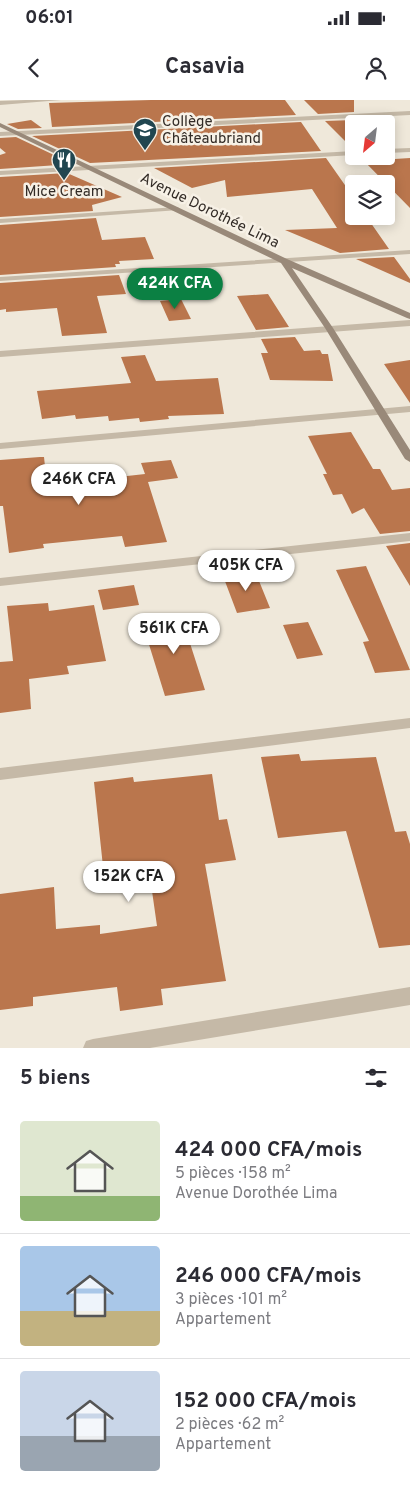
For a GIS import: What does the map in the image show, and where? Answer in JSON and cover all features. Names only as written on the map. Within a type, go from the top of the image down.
[{"type":"main road","name":"Avenue Dorothée Lima","points":[[0,126],[284,261],[410,316]]},
{"type":"main road","points":[[284,261],[329,328],[410,459]]},
{"type":"street","points":[[0,103],[58,100]]},
{"type":"street","points":[[0,134],[410,113]]},
{"type":"street","points":[[395,151],[410,150]]},
{"type":"street","points":[[0,173],[345,154]]},
{"type":"street","points":[[0,221],[177,209]]},
{"type":"street","points":[[0,279],[410,252]]},
{"type":"street","points":[[0,354],[410,323]]},
{"type":"street","points":[[0,446],[410,409]]},
{"type":"street","points":[[0,582],[410,537]]},
{"type":"street","points":[[0,774],[410,723]]},
{"type":"street","points":[[93,1048],[410,996]]},
{"type":"building","points":[[151,100],[285,100],[296,115],[52,127],[49,103]]},
{"type":"building","points":[[304,100],[354,100],[354,112],[318,114]]},
{"type":"building","points":[[31,120],[42,128],[18,129],[7,124]]},
{"type":"building","points":[[345,120],[345,141],[325,121]]},
{"type":"building","points":[[301,122],[321,151],[90,163],[32,136]]},
{"type":"building","points":[[16,137],[73,164],[0,169],[0,155],[6,153],[0,148],[0,138]]},
{"type":"building","points":[[326,158],[345,185],[345,225],[372,225],[389,249],[340,253],[285,230],[337,228],[312,189],[227,197],[225,180],[192,188],[154,168]]},
{"type":"building","points":[[410,158],[410,208],[395,193],[395,175],[378,175],[368,165],[395,165],[395,159]]},
{"type":"building","points":[[67,173],[122,197],[92,205],[93,211],[0,217],[0,177]]},
{"type":"building","points":[[96,218],[102,240],[145,237],[154,259],[119,261],[120,264],[115,264],[116,267],[0,275],[0,225]]},
{"type":"building","points":[[394,257],[410,279],[410,283],[356,259]]},
{"type":"building","points":[[119,275],[126,294],[97,296],[107,333],[62,336],[57,308],[6,312],[6,309],[0,310],[0,283]]},
{"type":"building","points":[[268,294],[289,327],[256,330],[237,296]]},
{"type":"building","points":[[181,299],[191,319],[169,321],[160,301]]},
{"type":"building","points":[[295,337],[304,351],[320,350],[322,354],[328,354],[333,381],[270,380],[261,353],[268,353],[261,339]]},
{"type":"building","points":[[145,355],[156,381],[218,378],[224,414],[168,416],[169,419],[140,422],[139,418],[109,421],[108,416],[76,419],[75,415],[42,419],[37,391],[131,383],[121,357]]},
{"type":"building","points":[[410,360],[410,403],[384,364]]},
{"type":"building","points":[[351,432],[373,469],[380,469],[392,490],[410,488],[410,531],[380,534],[364,508],[352,514],[342,494],[333,495],[323,474],[327,474],[308,436]]},
{"type":"building","points":[[44,457],[47,485],[145,474],[141,463],[171,460],[178,478],[148,482],[167,542],[125,547],[122,536],[43,544],[44,548],[9,553],[3,506],[0,506],[0,460]]},
{"type":"building","points":[[410,543],[410,586],[386,546]]},
{"type":"building","points":[[366,566],[410,670],[375,673],[363,642],[369,641],[336,570]]},
{"type":"building","points":[[255,571],[270,608],[237,613],[223,576]]},
{"type":"building","points":[[134,585],[139,605],[103,610],[98,590]]},
{"type":"building","points":[[48,603],[49,611],[94,605],[106,661],[67,666],[69,674],[29,679],[31,709],[0,713],[0,662],[13,661],[7,606]]},
{"type":"building","points":[[187,616],[193,636],[188,637],[205,690],[165,696],[142,622]]},
{"type":"building","points":[[308,622],[323,655],[297,659],[283,625]]},
{"type":"building","points":[[299,754],[301,761],[376,757],[395,832],[406,831],[410,844],[410,945],[379,948],[346,831],[278,838],[261,757]]},
{"type":"building","points":[[212,774],[219,820],[227,819],[236,860],[205,864],[226,981],[161,989],[163,1005],[120,1011],[117,987],[33,997],[33,1006],[0,1010],[0,894],[54,887],[56,929],[100,925],[100,934],[157,926],[149,870],[104,876],[94,782],[133,777],[134,782]]},
{"type":"place","name":"Collège Châteaubriand","points":[[145,151]]},
{"type":"place","name":"Mice Cream","points":[[64,181]]}]
